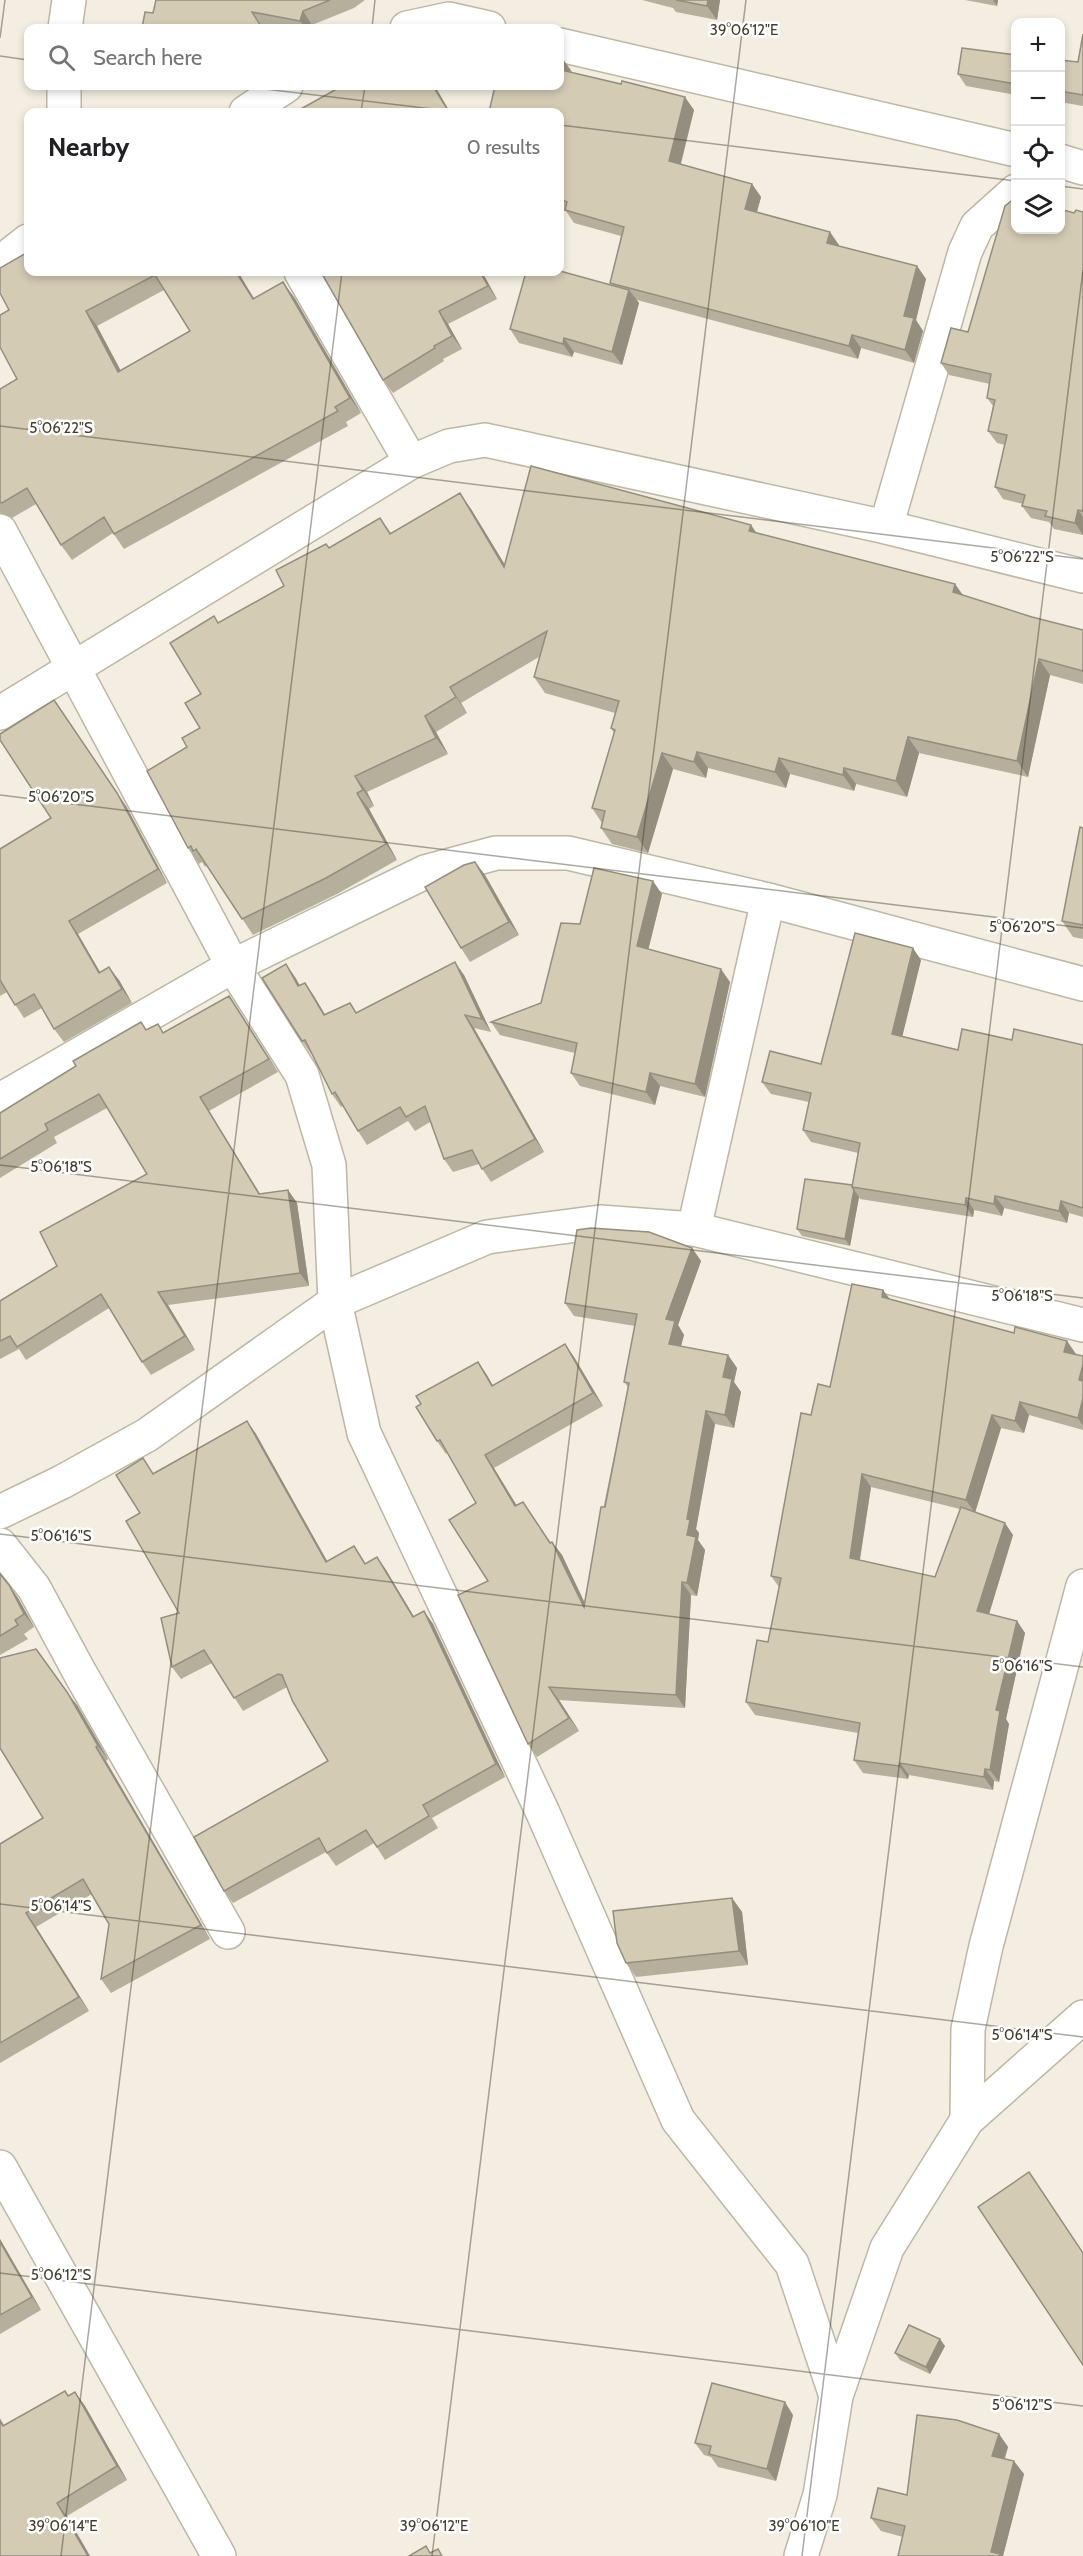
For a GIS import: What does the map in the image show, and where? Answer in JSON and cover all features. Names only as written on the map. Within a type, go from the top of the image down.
[{"type":"street","points":[[66,24],[69,0]]},
{"type":"street","points":[[417,24],[450,10],[480,24]]},
{"type":"street","points":[[564,46],[1011,149]]},
{"type":"street","points":[[64,90],[64,108]]},
{"type":"street","points":[[252,108],[280,90]]},
{"type":"street","points":[[1065,163],[1083,168]]},
{"type":"street","points":[[886,527],[965,252],[977,226],[1011,195]]},
{"type":"street","points":[[0,263],[24,244]]},
{"type":"street","points":[[303,276],[411,462]]},
{"type":"street","points":[[0,712],[411,462],[449,446],[485,440],[886,527],[1083,576]]},
{"type":"street","points":[[0,531],[233,966],[302,1076],[329,1165],[335,1302],[364,1433],[543,1813],[678,2120],[792,2264],[836,2396]]},
{"type":"street","points":[[0,1100],[233,966],[425,872],[496,853],[568,853],[768,900],[1083,984]]},
{"type":"street","points":[[694,1229],[768,900]]},
{"type":"street","points":[[0,1512],[62,1482],[147,1436],[335,1302],[487,1236],[600,1222],[694,1229],[1083,1325]]},
{"type":"street","points":[[0,1545],[34,1588],[228,1932]]},
{"type":"street","points":[[967,2120],[968,2029],[986,1946],[1083,1586]]},
{"type":"street","points":[[801,2556],[820,2494],[836,2396],[887,2248],[967,2120],[1083,2017]]},
{"type":"street","points":[[0,2167],[219,2556]]},
{"type":"building","points":[[156,0],[330,0],[303,11],[300,21],[252,12],[260,24],[143,24],[145,12],[153,13]]},
{"type":"building","points":[[676,0],[708,0],[707,6]]},
{"type":"building","points":[[1083,34],[1083,95],[1065,92],[1065,61],[1078,62]]},
{"type":"building","points":[[962,48],[1011,54],[1011,83],[958,74]]},
{"type":"building","points":[[564,71],[621,84],[622,81],[685,97],[669,161],[752,184],[745,209],[830,232],[827,243],[917,266],[904,316],[914,318],[905,350],[852,335],[849,346],[610,283],[624,227],[565,210],[567,202],[564,201],[564,108],[490,108],[494,90],[564,90]]},
{"type":"building","points":[[335,90],[435,90],[447,108],[303,108]]},
{"type":"building","points":[[1011,201],[1011,234],[1065,234],[1065,210],[1083,212],[1083,508],[1082,511],[1078,510],[1075,523],[1045,516],[1047,511],[1022,506],[1025,495],[995,487],[1007,435],[988,431],[995,400],[987,398],[991,374],[941,363],[951,328],[968,332],[1005,206]]},
{"type":"building","points":[[24,254],[24,276],[153,276],[86,311],[118,372],[190,331],[156,276],[239,276],[253,299],[283,282],[350,398],[335,407],[338,411],[114,534],[104,517],[61,545],[27,488],[2,503],[0,502],[0,389],[17,379],[0,347],[0,315],[9,310],[0,293],[0,268]]},
{"type":"building","points":[[564,272],[629,290],[612,352],[564,338],[563,344],[510,329],[525,276],[564,276]]},
{"type":"building","points":[[323,276],[482,276],[488,286],[439,311],[452,336],[383,380]]},
{"type":"building","points":[[531,466],[751,525],[749,531],[955,584],[953,592],[1032,617],[1083,630],[1083,671],[1039,659],[1017,761],[908,737],[896,781],[844,768],[843,775],[779,758],[775,772],[697,752],[694,762],[662,753],[637,837],[601,828],[605,811],[592,808],[615,730],[611,728],[619,701],[534,677],[547,631],[450,687],[456,697],[425,716],[436,738],[355,776],[363,790],[357,793],[386,844],[326,878],[242,919],[196,849],[193,851],[191,846],[188,848],[147,771],[187,747],[182,738],[200,728],[185,703],[201,694],[170,643],[214,616],[218,623],[284,586],[276,570],[326,544],[329,548],[380,518],[390,534],[460,493],[504,567]]},
{"type":"building","points":[[54,700],[117,793],[158,869],[69,921],[99,973],[109,967],[122,989],[54,1029],[34,994],[15,1005],[0,980],[0,849],[51,818],[0,740],[0,734]]},
{"type":"building","points":[[1080,827],[1083,828],[1083,925],[1062,921]]},
{"type":"building","points":[[475,862],[509,922],[461,948],[425,887],[464,865]]},
{"type":"building","points":[[594,868],[653,881],[637,946],[721,969],[695,1084],[650,1073],[646,1092],[571,1073],[577,1043],[491,1022],[541,1003],[561,923],[580,924]]},
{"type":"building","points":[[855,933],[913,948],[892,1034],[958,1050],[962,1029],[1012,1040],[1014,1029],[1083,1045],[1083,1208],[1061,1201],[1059,1211],[995,1196],[994,1204],[966,1198],[965,1205],[852,1187],[860,1143],[803,1130],[811,1093],[762,1082],[770,1051],[821,1064]]},
{"type":"building","points":[[455,962],[482,1019],[465,1015],[535,1139],[482,1169],[472,1150],[444,1159],[425,1106],[406,1117],[400,1107],[358,1131],[335,1092],[332,1094],[305,1040],[302,1041],[262,978],[286,964],[298,986],[305,983],[324,1015],[350,1003],[356,1013]]},
{"type":"building","points":[[229,996],[269,1059],[200,1097],[259,1194],[288,1190],[300,1273],[158,1292],[185,1336],[142,1362],[101,1294],[17,1347],[10,1336],[0,1341],[0,1301],[57,1266],[40,1232],[147,1174],[99,1094],[45,1124],[48,1130],[0,1159],[0,1113],[76,1066],[73,1061],[141,1022],[146,1030],[158,1024],[163,1033]]},
{"type":"building","points":[[805,1179],[852,1185],[854,1190],[845,1239],[797,1229]]},
{"type":"building","points":[[591,1228],[649,1232],[692,1248],[666,1319],[675,1321],[669,1344],[728,1355],[723,1377],[732,1379],[725,1415],[706,1411],[687,1519],[690,1520],[687,1535],[696,1537],[687,1583],[682,1582],[676,1695],[549,1687],[569,1718],[528,1744],[458,1595],[488,1581],[449,1520],[476,1503],[440,1440],[437,1441],[416,1407],[421,1404],[416,1396],[478,1362],[492,1386],[565,1344],[593,1393],[485,1455],[515,1506],[523,1502],[550,1543],[552,1542],[584,1607],[601,1507],[605,1507],[629,1383],[624,1382],[637,1314],[565,1303],[577,1230]]},
{"type":"building","points":[[852,1284],[883,1290],[882,1297],[1014,1333],[1015,1327],[1067,1341],[1064,1352],[1083,1356],[1079,1380],[1083,1381],[1083,1398],[1078,1418],[1020,1402],[1015,1421],[992,1415],[966,1500],[862,1474],[850,1558],[935,1577],[961,1507],[1005,1523],[977,1611],[1017,1621],[996,1710],[1000,1711],[990,1770],[985,1769],[984,1777],[900,1763],[899,1766],[854,1760],[860,1723],[746,1702],[757,1640],[768,1642],[781,1578],[771,1576],[801,1413],[811,1415],[818,1384],[830,1387]]},
{"type":"building","points":[[247,1421],[326,1562],[354,1546],[365,1564],[377,1557],[413,1617],[424,1611],[496,1764],[423,1805],[429,1816],[377,1847],[366,1830],[327,1853],[319,1838],[224,1891],[194,1837],[328,1761],[293,1702],[282,1675],[278,1674],[234,1698],[204,1650],[172,1667],[161,1618],[179,1613],[126,1521],[140,1513],[116,1475],[143,1458],[153,1474]]},
{"type":"building","points":[[0,1574],[9,1585],[24,1614],[15,1620],[18,1625],[0,1636]]},
{"type":"building","points":[[36,1649],[67,1692],[98,1746],[96,1747],[201,1925],[101,1979],[109,1924],[83,1879],[26,1913],[79,1997],[0,2043],[0,1844],[43,1818],[0,1748],[0,1658]]},
{"type":"building","points":[[732,1898],[739,1951],[626,1963],[617,1943],[613,1911]]},
{"type":"building","points":[[1029,2172],[1083,2253],[1083,2365],[978,2207]]},
{"type":"building","points":[[0,2242],[32,2297],[0,2315]]},
{"type":"building","points":[[909,2325],[940,2339],[926,2367],[895,2353]]},
{"type":"building","points":[[712,2383],[785,2402],[767,2469],[709,2454],[711,2446],[695,2443]]},
{"type":"building","points":[[65,2391],[68,2396],[75,2392],[117,2466],[57,2503],[88,2556],[0,2556],[0,2421],[3,2426]]},
{"type":"building","points":[[917,2415],[957,2420],[999,2434],[992,2456],[1014,2461],[991,2552],[1000,2554],[1000,2556],[898,2556],[905,2526],[871,2518],[878,2488],[907,2495]]},
{"type":"building","points":[[426,2546],[430,2553],[438,2549],[442,2556],[409,2556]]}]
